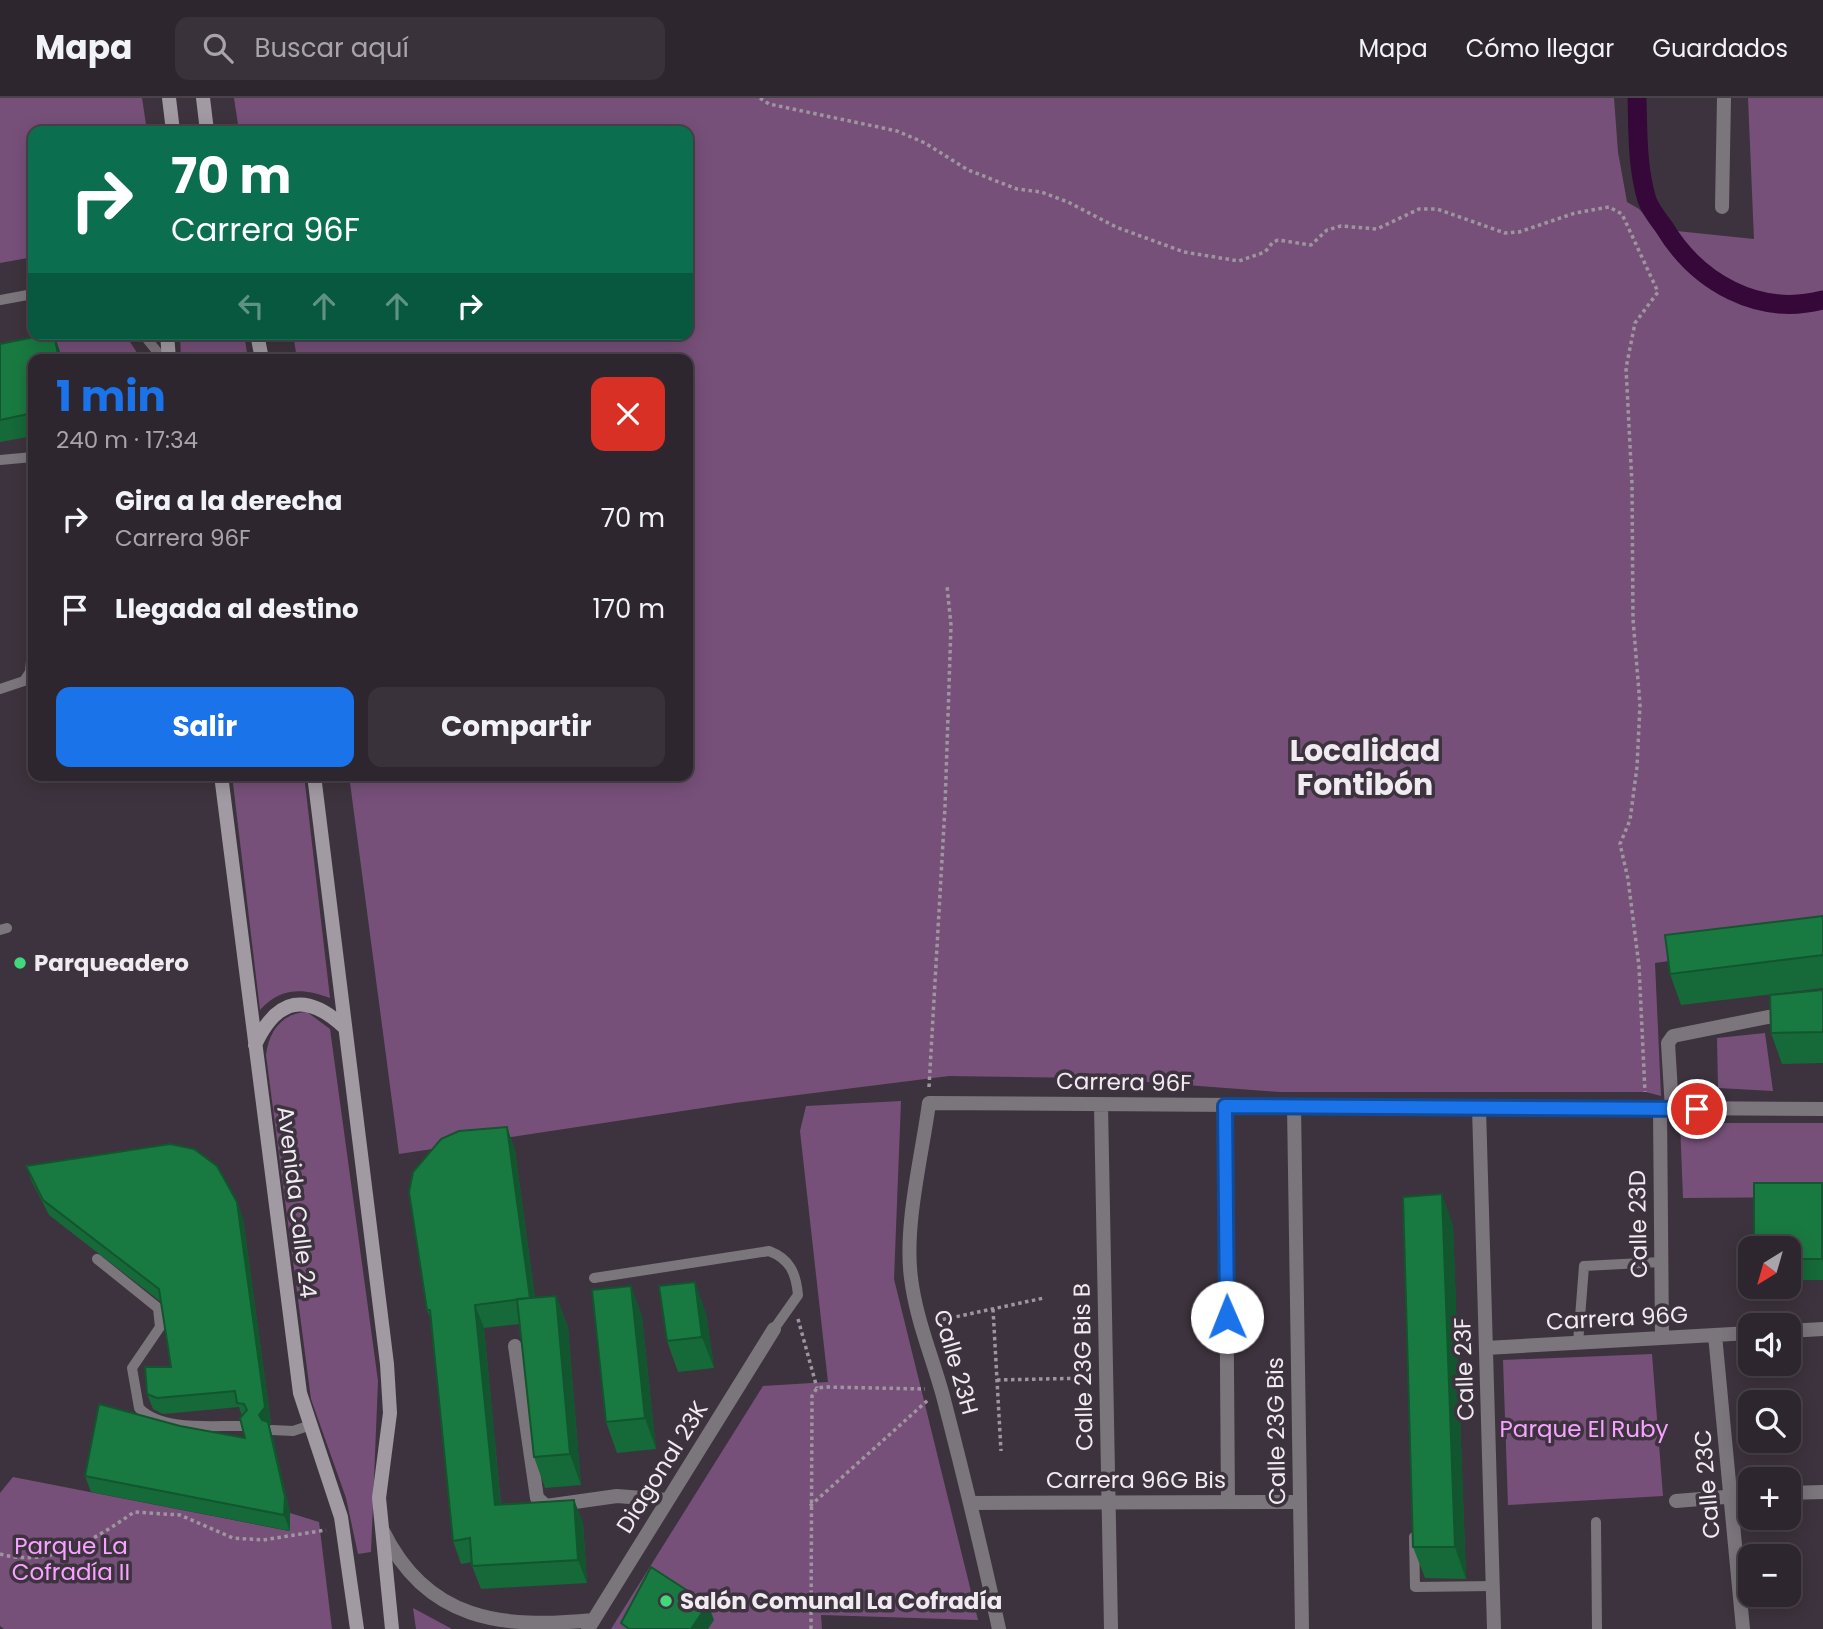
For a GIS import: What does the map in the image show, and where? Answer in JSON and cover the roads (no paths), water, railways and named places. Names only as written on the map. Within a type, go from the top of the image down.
[{"type":"main road","points":[[169,98],[172,126]]},
{"type":"main road","points":[[203,98],[206,126]]},
{"type":"main road","name":"Avenida Calle 24","points":[[222,781],[300,1393],[308,1426],[341,1517],[357,1629]]},
{"type":"main road","points":[[315,781],[387,1364],[390,1413],[380,1484],[381,1527],[392,1629]]},
{"type":"main road","points":[[255,1045],[268,1022],[291,1004],[307,1003],[320,1007],[345,1028]]},
{"type":"street","points":[[1722,207],[1724,98]]},
{"type":"street","name":"Calle 23D","points":[[1662,1338],[1661,1262],[1668,1043],[1673,1037],[1768,1017],[1823,1013]]},
{"type":"street","name":"Carrera 96F","points":[[929,1103],[1643,1110],[1823,1109]]},
{"type":"street","name":"Calle 23H","points":[[929,1103],[912,1239],[911,1276],[920,1325],[941,1389],[971,1503],[999,1629]]},
{"type":"street","name":"Calle 23G Bis B","points":[[1101,1105],[1111,1629]]},
{"type":"street","points":[[1225,1106],[1228,1502]]},
{"type":"street","name":"Calle 23G Bis","points":[[1294,1106],[1302,1629]]},
{"type":"street","name":"Calle 23F","points":[[1479,1108],[1494,1629]]},
{"type":"street","name":"Diagonal 23K","points":[[591,1625],[774,1329]]},
{"type":"street","points":[[1801,1330],[1823,1329]]},
{"type":"street","name":"Carrera 96G","points":[[1486,1348],[1738,1334]]},
{"type":"street","name":"Calle 23C","points":[[1715,1335],[1743,1629]]},
{"type":"street","points":[[515,1346],[537,1498],[541,1503],[546,1506],[617,1496],[668,1500]]},
{"type":"street","points":[[1801,1493],[1823,1492]]},
{"type":"street","points":[[1676,1500],[1738,1496]]},
{"type":"street","name":"Carrera 96G Bis","points":[[971,1503],[1300,1502]]},
{"type":"street","points":[[381,1527],[394,1553],[408,1572],[455,1609],[516,1628],[591,1625]]},
{"type":"lane","points":[[0,300],[28,295]]},
{"type":"lane","points":[[148,340],[159,354]]},
{"type":"lane","points":[[0,460],[28,457]]},
{"type":"lane","points":[[0,689],[24,681],[28,675]]},
{"type":"lane","points":[[594,1278],[769,1251],[781,1255],[790,1265],[797,1280],[798,1295],[774,1329]]},
{"type":"lane","points":[[97,1259],[158,1308],[160,1326],[132,1368],[139,1408],[153,1418],[174,1423],[245,1426]]},
{"type":"lane","points":[[1578,1343],[1584,1266],[1661,1262]]},
{"type":"lane","points":[[272,1430],[293,1431],[308,1426]]},
{"type":"lane","points":[[1414,1519],[1415,1587],[1493,1587]]},
{"type":"lane","points":[[1596,1522],[1597,1629]]},
{"type":"waterway","points":[[1637,98],[1640,162],[1647,200],[1678,247],[1712,279],[1753,299],[1799,304],[1823,300]]},
{"type":"place","name":"Parqueadero","points":[[20,963]]},
{"type":"place","name":"Salón Comunal La Cofradía","points":[[666,1601]]},
{"type":"district","name":"Localidad Fontibón","points":[[1365,767]]},
{"type":"park label","name":"Parque El Ruby","points":[[1584,1429]]},
{"type":"park label","name":"Parque La Cofradía II","points":[[71,1559]]}]
